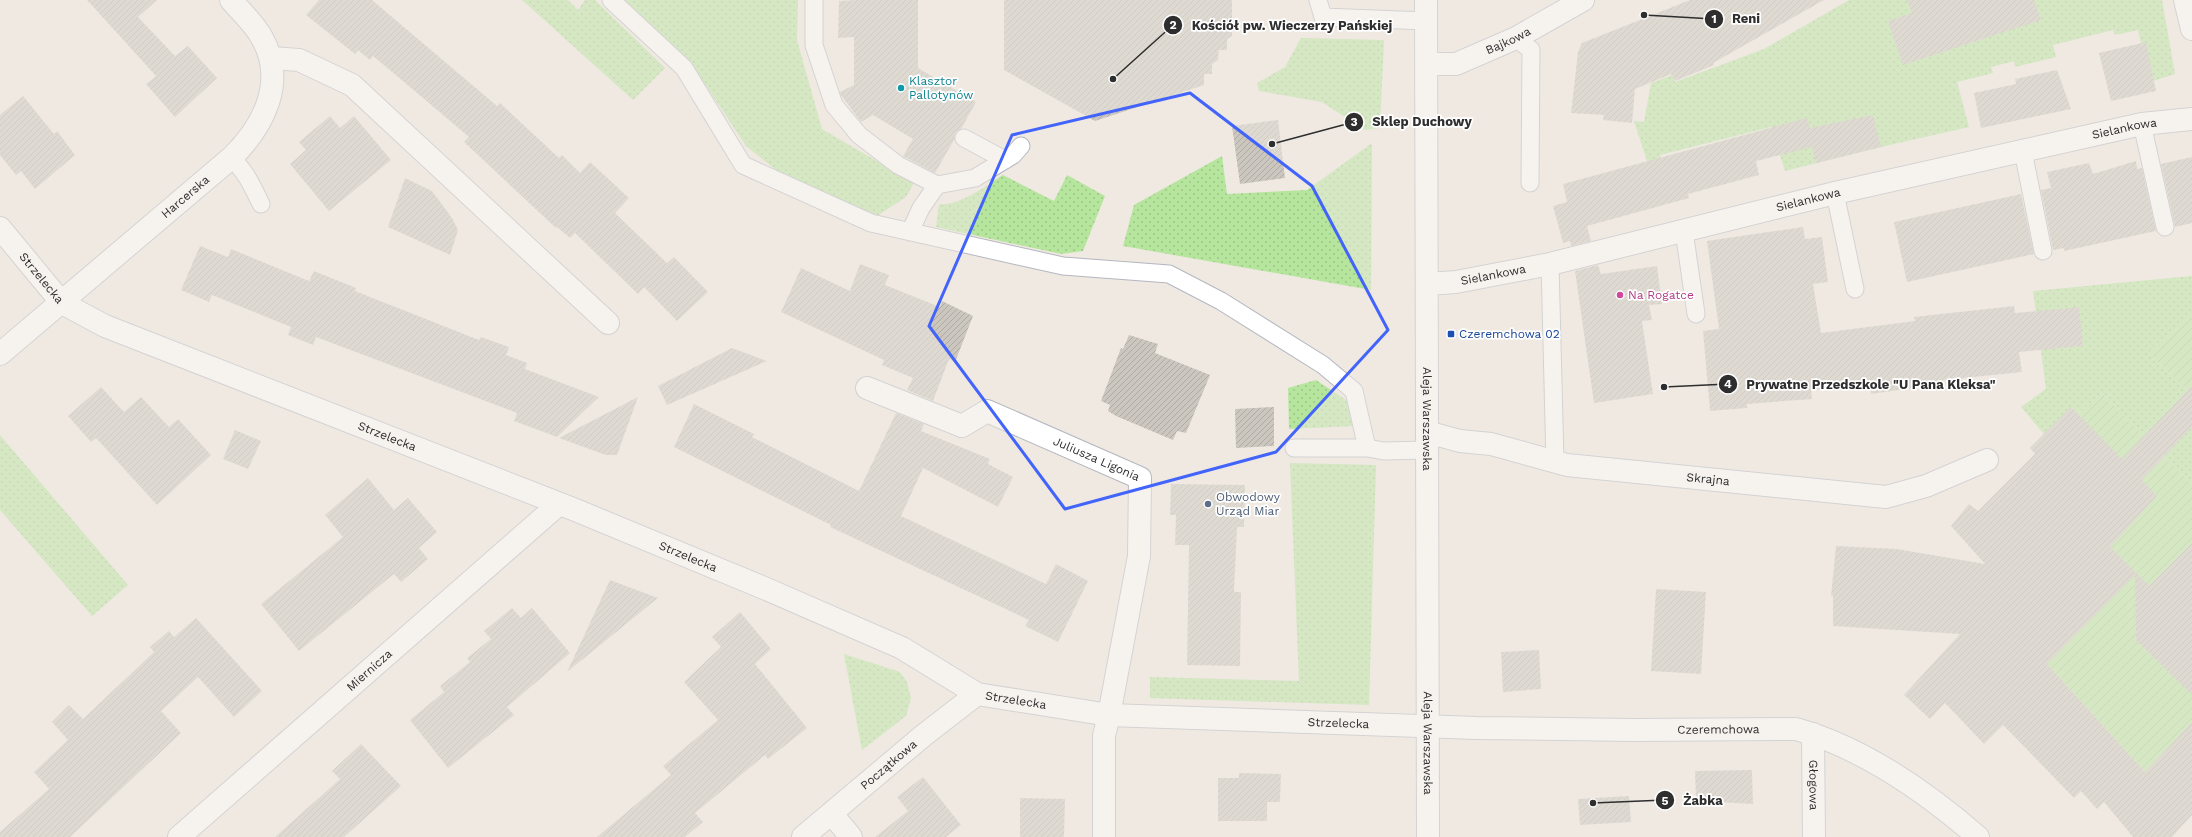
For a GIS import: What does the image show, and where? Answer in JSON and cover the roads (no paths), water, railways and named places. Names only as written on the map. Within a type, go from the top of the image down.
[{"type":"street","name":"Harcerska","points":[[0,354],[62,303],[231,158],[242,148],[262,118],[269,103],[272,76],[271,58],[262,38],[231,0]]},
{"type":"street","name":"Bajkowa","points":[[1427,64],[1456,64],[1516,38],[1583,0]]},
{"type":"street","points":[[2185,0],[2192,29]]},
{"type":"street","name":"Aleja Warszawska","points":[[1426,11],[1428,837]]},
{"type":"street","points":[[271,58],[299,60],[352,85],[608,323]]},
{"type":"street","name":"Sielankowa","points":[[1426,284],[1456,282],[1550,264],[1835,193],[2142,124],[2192,119]]},
{"type":"street","name":"Strzelecka","points":[[0,228],[62,303],[112,329],[559,504],[764,588],[902,648],[977,694],[1109,716],[1428,725]]},
{"type":"street","name":"Juliusza Ligonia","points":[[867,388],[962,426],[987,411],[1140,478],[1139,556],[1109,716]]},
{"type":"street","name":"Skrajna","points":[[1427,441],[1460,441],[1491,444],[1567,465],[1886,497],[1926,486],[1987,460]]},
{"type":"street","name":"Miernicza","points":[[179,837],[559,504]]},
{"type":"street","name":"Początkowa","points":[[802,837],[832,814],[924,735],[977,694]]},
{"type":"street","points":[[1104,837],[1104,736],[1109,716]]},
{"type":"street","name":"Czeremchowa","points":[[1428,725],[1635,730],[1796,729],[1813,734],[1885,768],[1927,796],[1978,837]]},
{"type":"street","name":"Głogowa","points":[[1813,734],[1814,837]]},
{"type":"street","points":[[832,814],[852,837]]},
{"type":"lane","points":[[611,0],[684,68],[743,165],[870,223],[1063,266],[1169,274],[1221,301],[1317,361],[1354,391],[1367,448]]},
{"type":"lane","points":[[814,0],[814,46],[834,105],[865,139],[898,165],[937,185],[975,178],[1013,155],[1021,146]]},
{"type":"lane","points":[[1318,0],[1323,17],[1426,11]]},
{"type":"lane","points":[[1516,38],[1531,50],[1530,183]]},
{"type":"lane","points":[[2142,124],[2164,227]]},
{"type":"lane","points":[[964,138],[1005,160]]},
{"type":"lane","points":[[2023,151],[2043,250]]},
{"type":"lane","points":[[231,158],[241,167],[248,177],[261,204]]},
{"type":"lane","points":[[910,232],[921,208],[937,185]]},
{"type":"lane","points":[[1835,193],[1855,289]]},
{"type":"lane","points":[[1684,231],[1696,314]]},
{"type":"lane","points":[[1550,264],[1555,462]]},
{"type":"lane","points":[[1294,448],[1367,448],[1384,451],[1427,441]]},
{"type":"place","name":"Reni","points":[[1644,15]]},
{"type":"place","name":"Kościół pw. Wieczerzy Pańskiej","points":[[1113,79]]},
{"type":"place","name":"Klasztor Pallotynów","points":[[901,88]]},
{"type":"place","name":"Sklep Duchowy","points":[[1272,144]]},
{"type":"place","name":"Na Rogatce","points":[[1620,295]]},
{"type":"place","name":"Czeremchowa 02","points":[[1451,334]]},
{"type":"place","name":"Prywatne Przedszkole \"U Pana Kleksa\"","points":[[1664,387]]},
{"type":"place","name":"Obwodowy Urząd Miar","points":[[1208,504]]},
{"type":"place","name":"Żabka","points":[[1593,803]]}]
